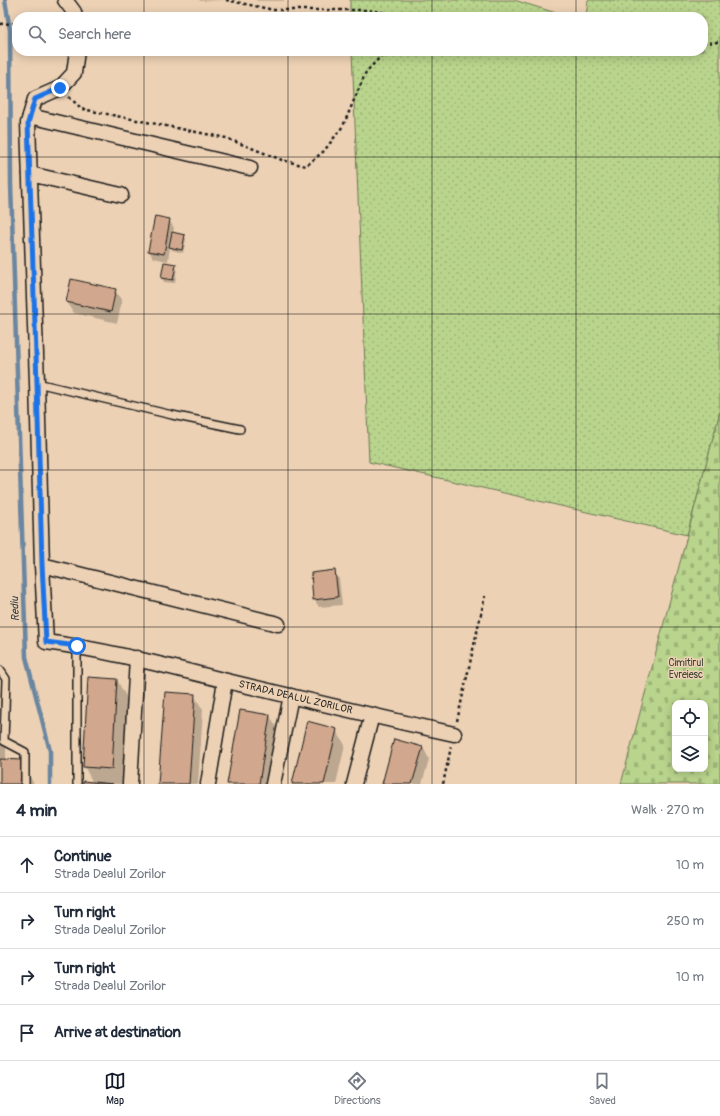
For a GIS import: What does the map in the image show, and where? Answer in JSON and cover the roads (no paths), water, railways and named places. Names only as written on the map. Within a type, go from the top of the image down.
[{"type":"street","points":[[65,0],[74,12]]},
{"type":"street","name":"STRADA DEALUL ZORILOR","points":[[76,56],[74,74],[60,88],[35,99],[28,123],[42,564],[46,642],[77,646],[137,658],[225,681],[454,734]]},
{"type":"street","points":[[30,116],[250,168]]},
{"type":"street","points":[[30,174],[121,195]]},
{"type":"street","points":[[42,564],[278,624]]},
{"type":"street","points":[[130,784],[137,658]]},
{"type":"street","points":[[208,784],[225,681]]},
{"type":"street","points":[[273,784],[292,696]]},
{"type":"street","points":[[354,784],[372,715]]},
{"type":"lane","points":[[37,383],[172,415],[240,429]]},
{"type":"lane","points":[[77,646],[77,784]]},
{"type":"lane","points":[[0,670],[6,679],[4,741],[25,752],[25,784]]},
{"type":"waterway","name":"Rediu","points":[[5,0],[10,30],[11,184],[26,657],[50,751],[50,784]]},
{"type":"park label","name":"Cimitirul Evreiesc","points":[[686,668]]}]
